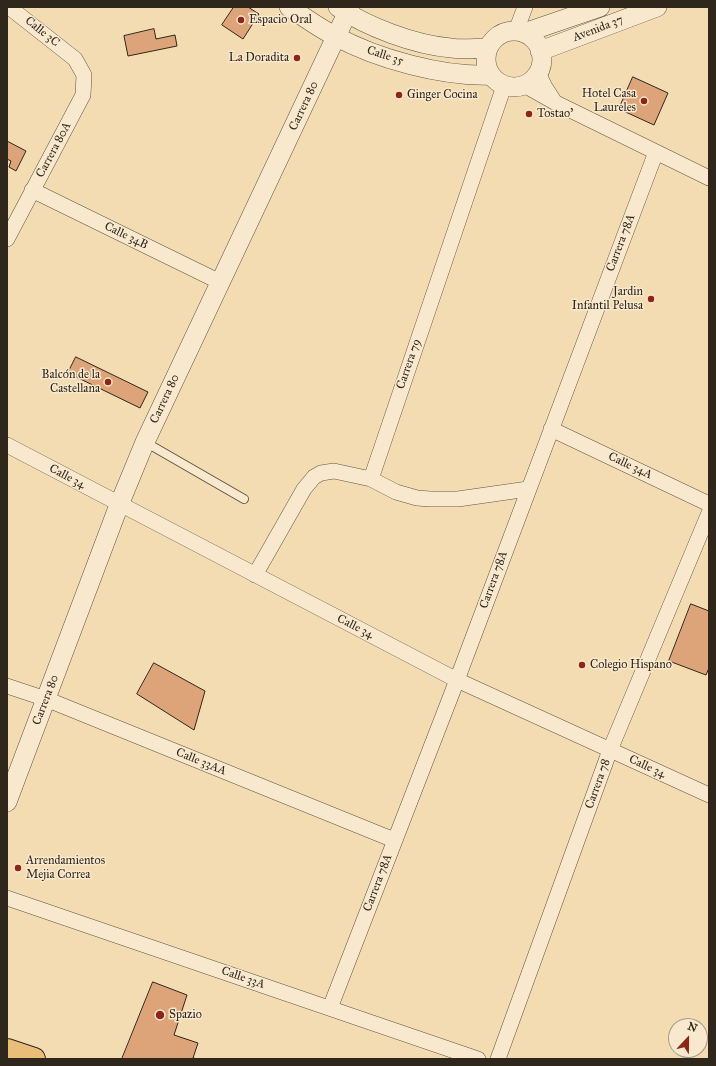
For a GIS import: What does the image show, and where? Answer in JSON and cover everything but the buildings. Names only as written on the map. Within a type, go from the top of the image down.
[{"type":"main road","points":[[7,1050],[34,1059]]},
{"type":"street","name":"Calle 35","points":[[289,7],[336,37],[368,50],[435,70],[498,80]]},
{"type":"street","points":[[520,32],[525,7]]},
{"type":"street","name":"Avenida 37","points":[[520,32],[600,7]]},
{"type":"street","name":"Avenida 37","points":[[540,50],[657,7]]},
{"type":"street","name":"Calle 3C","points":[[18,9],[75,59]]},
{"type":"street","name":"Calle 35","points":[[345,9],[379,28],[418,42],[451,48],[488,48]]},
{"type":"street","name":"Carrera 80","points":[[7,802],[119,505],[145,442],[336,37],[345,9]]},
{"type":"street","points":[[520,32],[537,43],[542,58],[538,73],[530,82],[524,85],[511,87],[498,80],[486,67],[486,58],[488,48],[492,41],[499,35],[520,32]]},
{"type":"street","name":"Carrera 80A","points":[[7,239],[83,95],[84,75],[75,59]]},
{"type":"street","points":[[538,73],[545,87],[556,103]]},
{"type":"street","name":"Carrera 79","points":[[371,479],[498,80]]},
{"type":"street","points":[[524,85],[556,103],[709,178]]},
{"type":"street","name":"Carrera 78A","points":[[330,1008],[457,680],[656,152]]},
{"type":"street","name":"Calle 34B","points":[[32,190],[220,282]]},
{"type":"street","name":"Calle 34A","points":[[551,429],[709,504]]},
{"type":"street","name":"Calle 34","points":[[7,445],[119,505],[457,680],[709,795]]},
{"type":"street","points":[[255,575],[304,489],[314,477],[321,473],[334,472],[371,479],[396,492],[430,500],[458,499],[528,489]]},
{"type":"street","name":"Carrera 78","points":[[498,1059],[610,750],[709,513]]},
{"type":"street","name":"Calle 33AA","points":[[7,686],[46,698],[394,840]]},
{"type":"street","name":"Calle 33A","points":[[7,898],[478,1059]]},
{"type":"lane","points":[[145,442],[244,499]]},
{"type":"place","name":"Espacio Oral","points":[[241,20]]},
{"type":"place","name":"La Doradita","points":[[297,58]]},
{"type":"place","name":"Ginger Cocina","points":[[399,95]]},
{"type":"place","name":"Hotel Casa Laureles","points":[[644,101]]},
{"type":"place","name":"Tostao’","points":[[529,114]]},
{"type":"place","name":"Jardin Infantil Pelusa","points":[[651,299]]},
{"type":"place","name":"Balcón de la Castellana","points":[[108,382]]},
{"type":"place","name":"Colegio Hispano","points":[[582,665]]},
{"type":"place","name":"Arrendamientos Mejia Correa","points":[[18,868]]},
{"type":"place","name":"Spazio","points":[[160,1015]]}]
